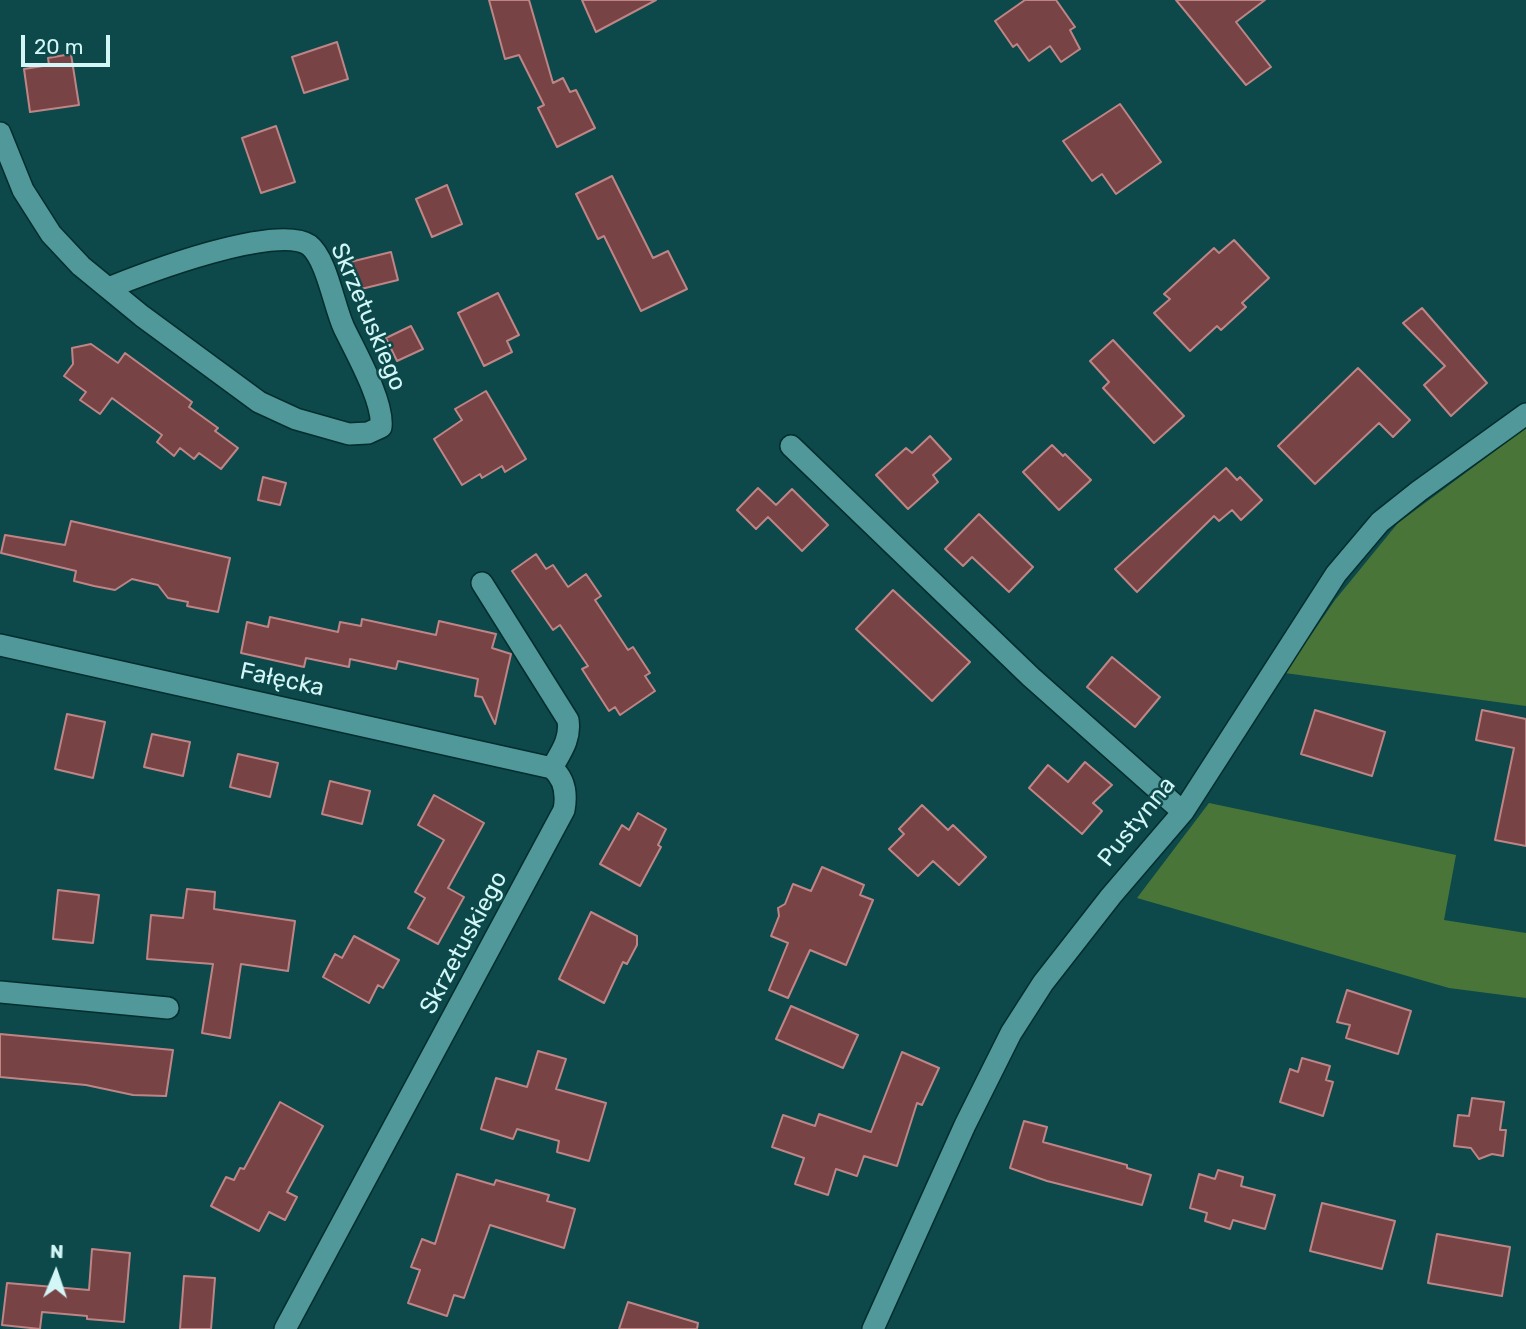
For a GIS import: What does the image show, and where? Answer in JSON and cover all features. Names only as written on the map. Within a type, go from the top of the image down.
[{"type":"street","name":"Skrzetuskiego","points":[[0,133],[23,190],[51,234],[81,266],[142,316],[260,401],[296,419],[349,433],[368,433],[381,427],[382,416],[340,319],[319,257],[308,245],[292,239],[272,239],[147,272],[109,288]]},
{"type":"street","name":"Pustynna","points":[[873,1329],[965,1125],[1011,1033],[1059,962],[1111,896],[1183,813],[1329,585],[1380,522],[1526,414]]},
{"type":"street","points":[[791,446],[1031,677],[1183,813]]},
{"type":"street","points":[[482,583],[568,720],[570,731],[567,741],[552,768]]},
{"type":"street","name":"Fałęcka","points":[[0,645],[552,768]]},
{"type":"street","name":"Skrzetuskiego","points":[[285,1329],[563,816],[566,803],[564,787],[558,773],[552,768]]},
{"type":"street","points":[[0,992],[168,1008]]},
{"type":"green space","points":[[1526,428],[1526,706],[1285,673],[1335,600],[1398,523]]},
{"type":"green space","points":[[1209,803],[1456,855],[1444,920],[1526,933],[1526,998],[1449,988],[1137,898]]},
{"type":"building","points":[[489,0],[529,0],[553,83],[563,78],[570,92],[576,90],[595,128],[557,147],[538,108],[544,105],[519,55],[505,59]]},
{"type":"building","points":[[582,0],[656,0],[596,32]]},
{"type":"building","points":[[1025,0],[1056,0],[1075,27],[1070,30],[1080,49],[1061,62],[1050,46],[1029,61],[1017,44],[1013,47],[995,21]]},
{"type":"building","points":[[1176,0],[1265,0],[1236,22],[1271,67],[1246,85]]},
{"type":"building","points":[[337,42],[348,79],[304,93],[292,57]]},
{"type":"building","points":[[71,54],[79,105],[30,112],[24,69],[49,65],[48,58]]},
{"type":"building","points":[[1120,104],[1161,162],[1116,194],[1102,174],[1092,181],[1063,141]]},
{"type":"building","points":[[276,126],[295,182],[261,193],[242,138]]},
{"type":"building","points":[[612,176],[653,258],[668,251],[687,289],[641,311],[604,236],[598,239],[576,194]]},
{"type":"building","points":[[447,185],[462,224],[432,237],[416,199]]},
{"type":"building","points":[[1234,240],[1269,278],[1242,303],[1246,307],[1221,330],[1217,326],[1190,351],[1154,313],[1170,299],[1164,294],[1214,248],[1219,253]]},
{"type":"building","points":[[391,252],[398,280],[357,290],[350,262]]},
{"type":"building","points":[[498,293],[519,335],[507,341],[512,352],[484,366],[458,313]]},
{"type":"building","points":[[1422,308],[1487,383],[1451,416],[1424,385],[1445,366],[1403,323]]},
{"type":"building","points":[[411,326],[423,349],[397,361],[386,338]]},
{"type":"building","points":[[1113,340],[1184,416],[1154,443],[1103,388],[1109,382],[1090,361]]},
{"type":"building","points":[[91,344],[118,363],[125,353],[192,402],[189,407],[218,428],[215,431],[238,448],[221,469],[199,453],[194,459],[180,448],[174,456],[157,442],[162,435],[112,398],[100,414],[80,400],[86,392],[64,376],[73,364],[72,348]]},
{"type":"building","points":[[1358,368],[1410,420],[1393,437],[1379,423],[1315,484],[1278,446]]},
{"type":"building","points":[[486,391],[526,459],[505,472],[502,466],[482,478],[480,474],[462,485],[434,439],[462,420],[455,409]]},
{"type":"building","points":[[930,436],[951,459],[933,475],[938,482],[908,509],[876,475],[906,448],[912,453]]},
{"type":"building","points":[[1052,445],[1091,480],[1059,510],[1023,472]]},
{"type":"building","points":[[1226,468],[1237,480],[1240,477],[1262,500],[1241,520],[1232,510],[1219,521],[1214,516],[1137,592],[1115,569]]},
{"type":"building","points":[[263,477],[286,483],[280,505],[258,500]]},
{"type":"building","points":[[758,488],[776,505],[792,489],[828,525],[802,551],[768,517],[756,529],[737,510]]},
{"type":"building","points":[[979,514],[1033,567],[1009,592],[972,557],[963,566],[945,549]]},
{"type":"building","points":[[71,521],[230,558],[218,612],[187,606],[188,602],[168,598],[158,585],[132,579],[115,590],[94,586],[74,581],[76,571],[1,553],[5,535],[65,545]]},
{"type":"building","points":[[536,554],[546,569],[553,565],[568,587],[586,574],[601,596],[595,600],[628,650],[633,647],[650,673],[645,676],[655,691],[620,715],[615,707],[609,711],[582,669],[588,666],[560,625],[553,630],[512,571]]},
{"type":"building","points":[[893,590],[970,662],[932,701],[856,629]]},
{"type":"building","points":[[270,617],[338,632],[340,622],[361,626],[362,619],[436,635],[439,621],[496,634],[492,648],[511,654],[495,724],[482,697],[475,696],[478,679],[398,661],[396,669],[350,659],[349,667],[306,658],[304,667],[241,653],[247,622],[268,627]]},
{"type":"building","points":[[1112,657],[1160,697],[1135,727],[1087,687]]},
{"type":"building","points":[[1315,710],[1385,732],[1372,776],[1301,754]]},
{"type":"building","points":[[1482,710],[1526,719],[1526,846],[1495,840],[1514,748],[1476,740]]},
{"type":"building","points":[[67,714],[105,722],[93,778],[55,769]]},
{"type":"building","points":[[152,734],[190,742],[183,776],[144,767]]},
{"type":"building","points":[[238,754],[278,763],[270,797],[230,787]]},
{"type":"building","points":[[1085,762],[1112,785],[1093,803],[1102,811],[1082,834],[1029,788],[1048,765],[1068,782]]},
{"type":"building","points":[[330,781],[370,791],[362,824],[322,814]]},
{"type":"building","points":[[434,795],[484,823],[448,888],[464,897],[438,944],[408,928],[425,898],[415,892],[444,840],[418,825]]},
{"type":"building","points":[[922,805],[948,830],[953,825],[986,857],[959,885],[933,861],[918,876],[889,849],[904,834],[899,829]]},
{"type":"building","points":[[638,813],[666,829],[658,845],[661,847],[640,886],[600,864],[622,825],[629,830]]},
{"type":"building","points":[[822,867],[864,885],[860,895],[873,900],[846,965],[810,950],[788,998],[769,990],[788,943],[771,936],[779,916],[778,908],[785,904],[793,884],[811,891]]},
{"type":"building","points":[[187,889],[215,892],[214,909],[295,921],[288,971],[241,964],[230,1038],[202,1033],[213,964],[147,959],[151,915],[183,918]]},
{"type":"building","points":[[58,890],[99,895],[93,943],[53,939]]},
{"type":"building","points":[[591,912],[637,936],[637,945],[627,964],[623,962],[604,1003],[559,979]]},
{"type":"building","points":[[354,936],[399,960],[383,988],[378,985],[369,1003],[323,977],[335,954],[342,958]]},
{"type":"building","points":[[1347,990],[1411,1011],[1398,1054],[1346,1038],[1350,1025],[1337,1022]]},
{"type":"building","points":[[791,1006],[858,1035],[843,1068],[776,1039]]},
{"type":"building","points":[[0,1034],[173,1050],[166,1096],[133,1095],[86,1085],[0,1077]]},
{"type":"building","points":[[538,1051],[566,1059],[556,1089],[606,1103],[589,1161],[557,1152],[559,1141],[517,1129],[513,1139],[481,1129],[496,1078],[527,1087]]},
{"type":"building","points":[[902,1052],[939,1068],[922,1105],[917,1103],[897,1166],[864,1156],[857,1176],[836,1169],[828,1195],[795,1184],[804,1158],[772,1147],[783,1115],[815,1126],[819,1114],[871,1132]]},
{"type":"building","points":[[1302,1058],[1330,1066],[1326,1080],[1333,1082],[1323,1116],[1280,1102],[1290,1069],[1298,1072]]},
{"type":"building","points":[[1472,1098],[1504,1102],[1500,1130],[1506,1130],[1503,1156],[1492,1154],[1479,1159],[1471,1148],[1454,1146],[1458,1115],[1469,1116]]},
{"type":"building","points":[[280,1102],[323,1126],[287,1192],[297,1197],[285,1220],[269,1212],[259,1231],[211,1206],[226,1177],[234,1180],[240,1168],[244,1169]]},
{"type":"building","points":[[1024,1121],[1047,1127],[1043,1142],[1127,1165],[1127,1168],[1151,1175],[1142,1205],[1047,1181],[1010,1168]]},
{"type":"building","points":[[1218,1170],[1243,1177],[1241,1186],[1275,1195],[1265,1229],[1233,1220],[1230,1229],[1205,1221],[1207,1213],[1190,1208],[1199,1174],[1215,1179]]},
{"type":"building","points":[[457,1174],[494,1185],[496,1180],[549,1195],[547,1201],[575,1209],[564,1248],[490,1225],[464,1298],[454,1295],[447,1316],[408,1303],[420,1270],[411,1267],[422,1239],[435,1244]]},
{"type":"building","points":[[1322,1203],[1395,1221],[1382,1269],[1310,1251]]},
{"type":"building","points":[[1437,1234],[1510,1247],[1502,1296],[1428,1283]]},
{"type":"building","points":[[92,1249],[130,1253],[124,1322],[42,1312],[40,1329],[2,1325],[7,1283],[89,1290]]},
{"type":"building","points":[[184,1276],[215,1278],[211,1329],[180,1329]]},
{"type":"building","points":[[628,1302],[698,1323],[697,1329],[619,1329]]}]
